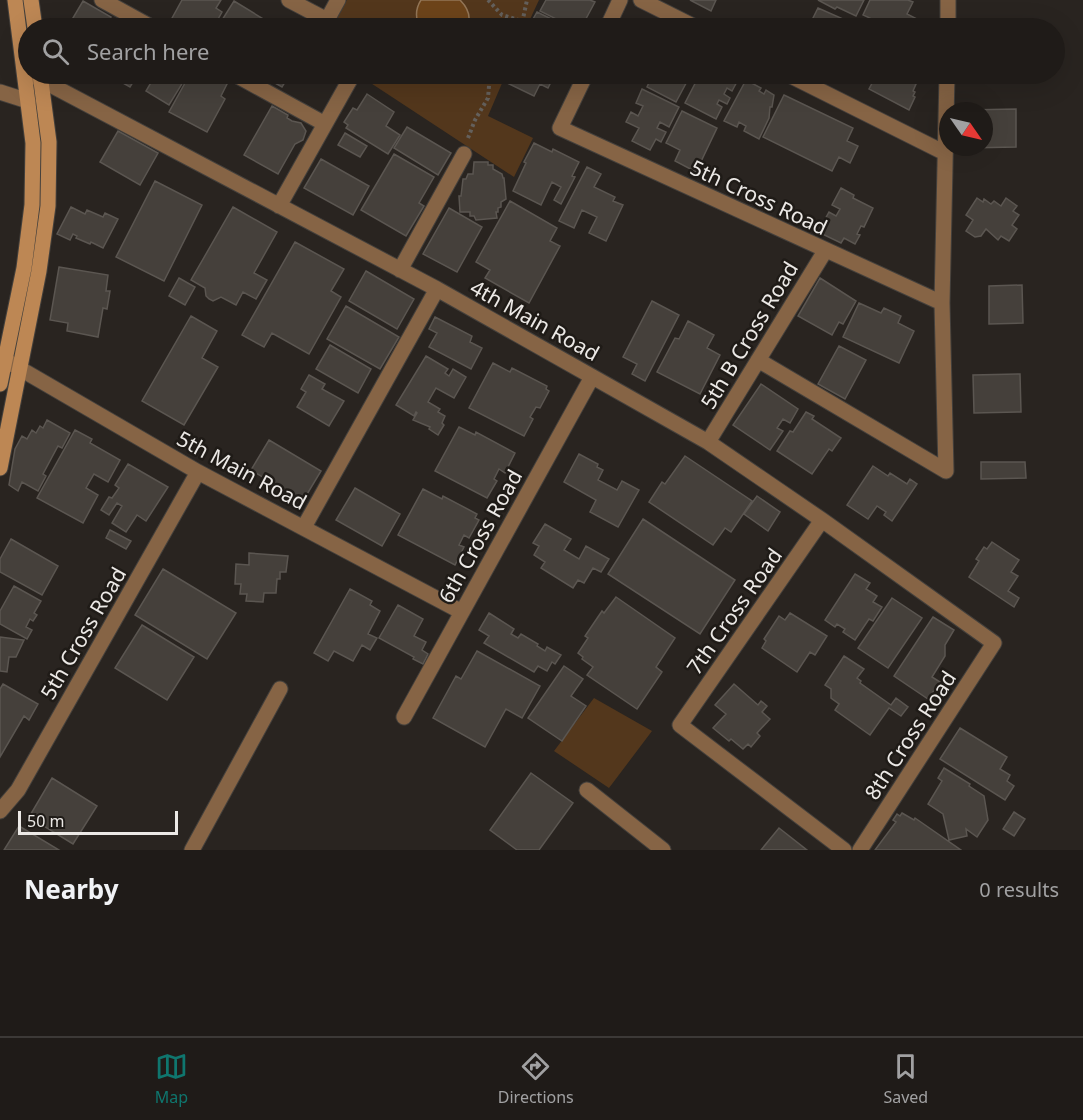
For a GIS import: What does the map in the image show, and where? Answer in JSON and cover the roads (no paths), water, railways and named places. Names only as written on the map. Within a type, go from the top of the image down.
[{"type":"street","points":[[15,0],[19,18]]},
{"type":"street","points":[[31,0],[34,18]]},
{"type":"street","points":[[102,0],[135,18]]},
{"type":"street","points":[[289,0],[323,18]]},
{"type":"street","points":[[328,18],[338,0]]},
{"type":"street","points":[[612,18],[620,0]]},
{"type":"street","points":[[641,0],[677,18]]},
{"type":"street","points":[[948,0],[948,18]]},
{"type":"street","points":[[0,384],[24,268],[32,204],[33,143],[28,101],[31,84]]},
{"type":"street","points":[[0,468],[41,260],[48,206],[49,142],[35,84]]},
{"type":"street","name":"4th Main Road","points":[[52,84],[437,289],[708,442],[994,643]]},
{"type":"street","points":[[252,84],[325,124]]},
{"type":"street","points":[[279,206],[348,84]]},
{"type":"street","name":"5th Cross Road","points":[[581,84],[560,128],[942,303]]},
{"type":"street","points":[[807,84],[939,150]]},
{"type":"street","points":[[946,102],[947,84]]},
{"type":"street","points":[[0,92],[28,101]]},
{"type":"street","points":[[400,270],[464,154]]},
{"type":"street","points":[[758,360],[946,471],[942,303],[945,156]]},
{"type":"street","name":"5th B Cross Road","points":[[708,442],[825,251]]},
{"type":"street","points":[[304,527],[437,289]]},
{"type":"street","name":"5th Main Road","points":[[4,360],[198,472],[462,612]]},
{"type":"street","name":"6th Cross Road","points":[[404,717],[592,376]]},
{"type":"street","name":"5th Cross Road","points":[[0,812],[18,790],[198,472]]},
{"type":"street","name":"7th Cross Road","points":[[822,520],[680,725],[844,850]]},
{"type":"street","name":"8th Cross Road","points":[[861,850],[994,643]]},
{"type":"street","points":[[192,850],[280,689]]},
{"type":"street","points":[[587,790],[663,850]]}]
